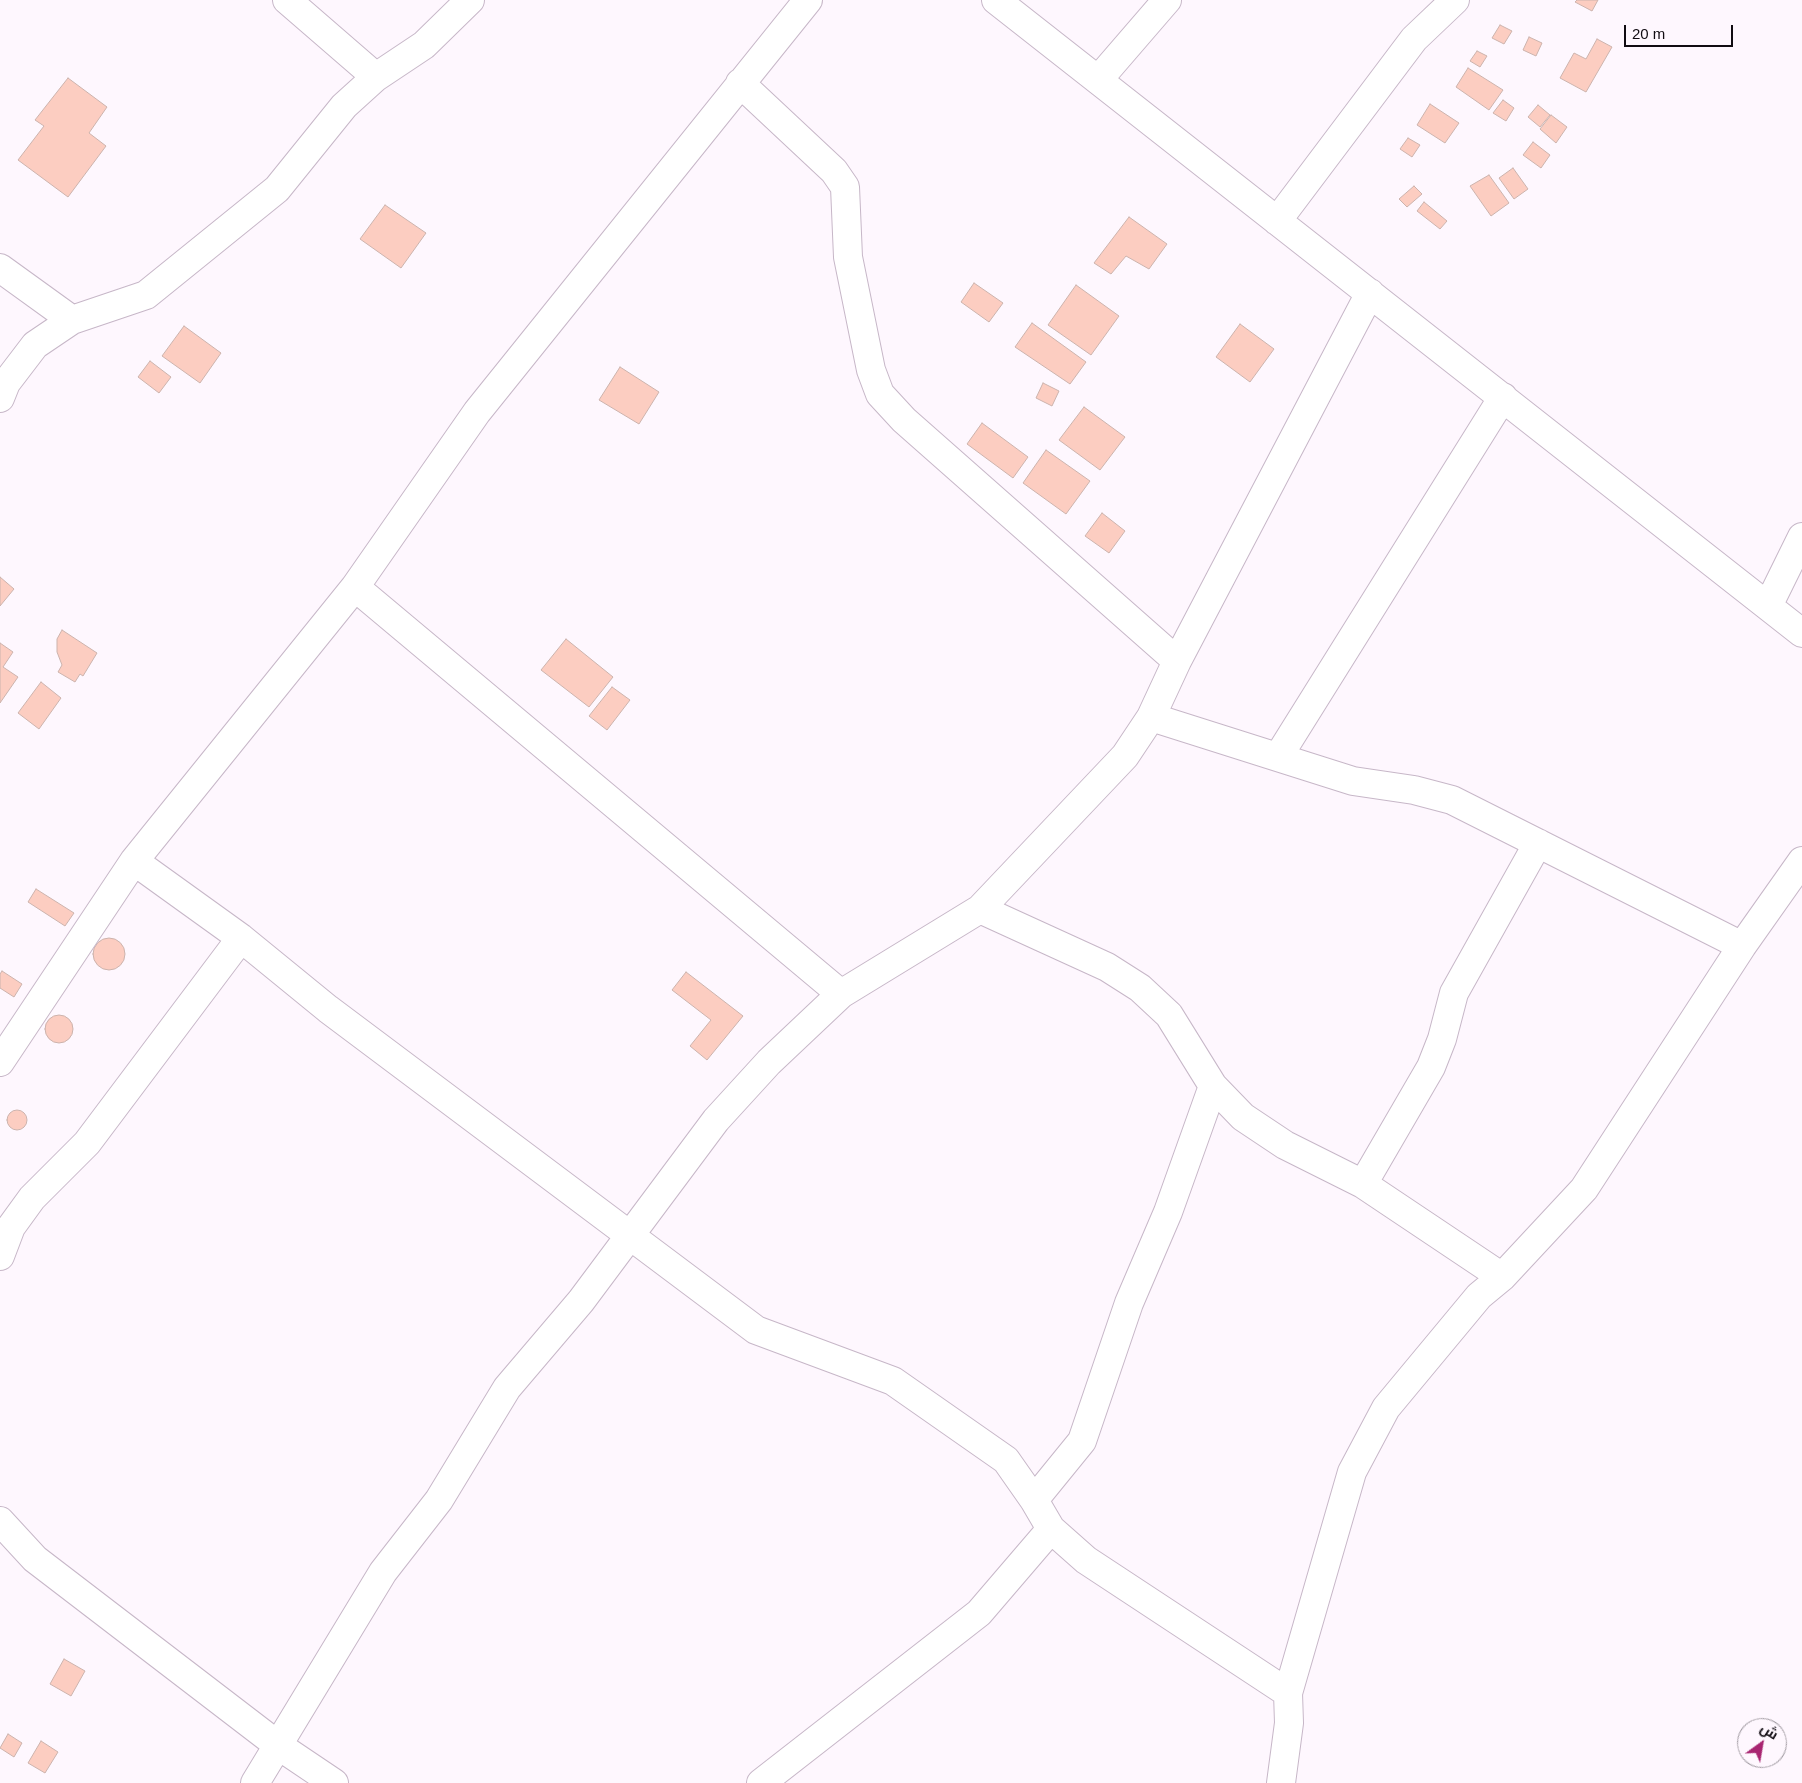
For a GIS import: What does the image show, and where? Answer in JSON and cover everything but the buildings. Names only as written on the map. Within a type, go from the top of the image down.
[{"type":"street","points":[[287,0],[376,78]]},
{"type":"street","points":[[0,398],[6,383],[35,345],[72,320],[146,295],[277,190],[344,106],[376,78],[424,45],[470,0]]},
{"type":"street","points":[[0,1062],[134,861],[355,586],[477,412],[808,0]]},
{"type":"street","points":[[996,0],[1802,633]]},
{"type":"street","points":[[1098,80],[1167,0]]},
{"type":"street","points":[[1277,221],[1414,39],[1455,0]]},
{"type":"street","points":[[740,83],[834,171],[845,187],[848,257],[871,370],[880,394],[904,420],[1177,661]]},
{"type":"street","points":[[0,268],[72,320]]},
{"type":"street","points":[[256,1783],[383,1572],[439,1500],[507,1388],[581,1301],[716,1120],[768,1062],[841,994],[980,909],[1125,756],[1150,717],[1177,661],[1370,293]]},
{"type":"street","points":[[1278,757],[1502,397]]},
{"type":"street","points":[[1768,606],[1802,537]]},
{"type":"street","points":[[355,586],[841,994]]},
{"type":"street","points":[[1150,717],[1352,781],[1414,790],[1452,800],[1742,946]]},
{"type":"street","points":[[1363,1184],[1430,1067],[1442,1039],[1454,993],[1538,843]]},
{"type":"street","points":[[134,861],[241,938],[328,1009],[406,1065],[629,1236],[756,1330],[893,1381],[1006,1460],[1034,1500],[1051,1529],[1086,1560],[1288,1693]]},
{"type":"street","points":[[1281,1783],[1289,1722],[1288,1693],[1352,1472],[1386,1408],[1473,1302],[1502,1277],[1584,1189],[1742,946],[1802,861]]},
{"type":"street","points":[[980,909],[1107,967],[1140,988],[1169,1015],[1213,1086],[1242,1117],[1285,1145],[1363,1184],[1502,1277]]},
{"type":"street","points":[[0,1256],[11,1227],[32,1198],[87,1143],[241,938]]},
{"type":"street","points":[[1034,1500],[1082,1441],[1129,1302],[1168,1212],[1213,1086]]},
{"type":"street","points":[[0,1521],[36,1559],[279,1746],[334,1783]]},
{"type":"street","points":[[761,1783],[979,1613],[1051,1529]]}]
